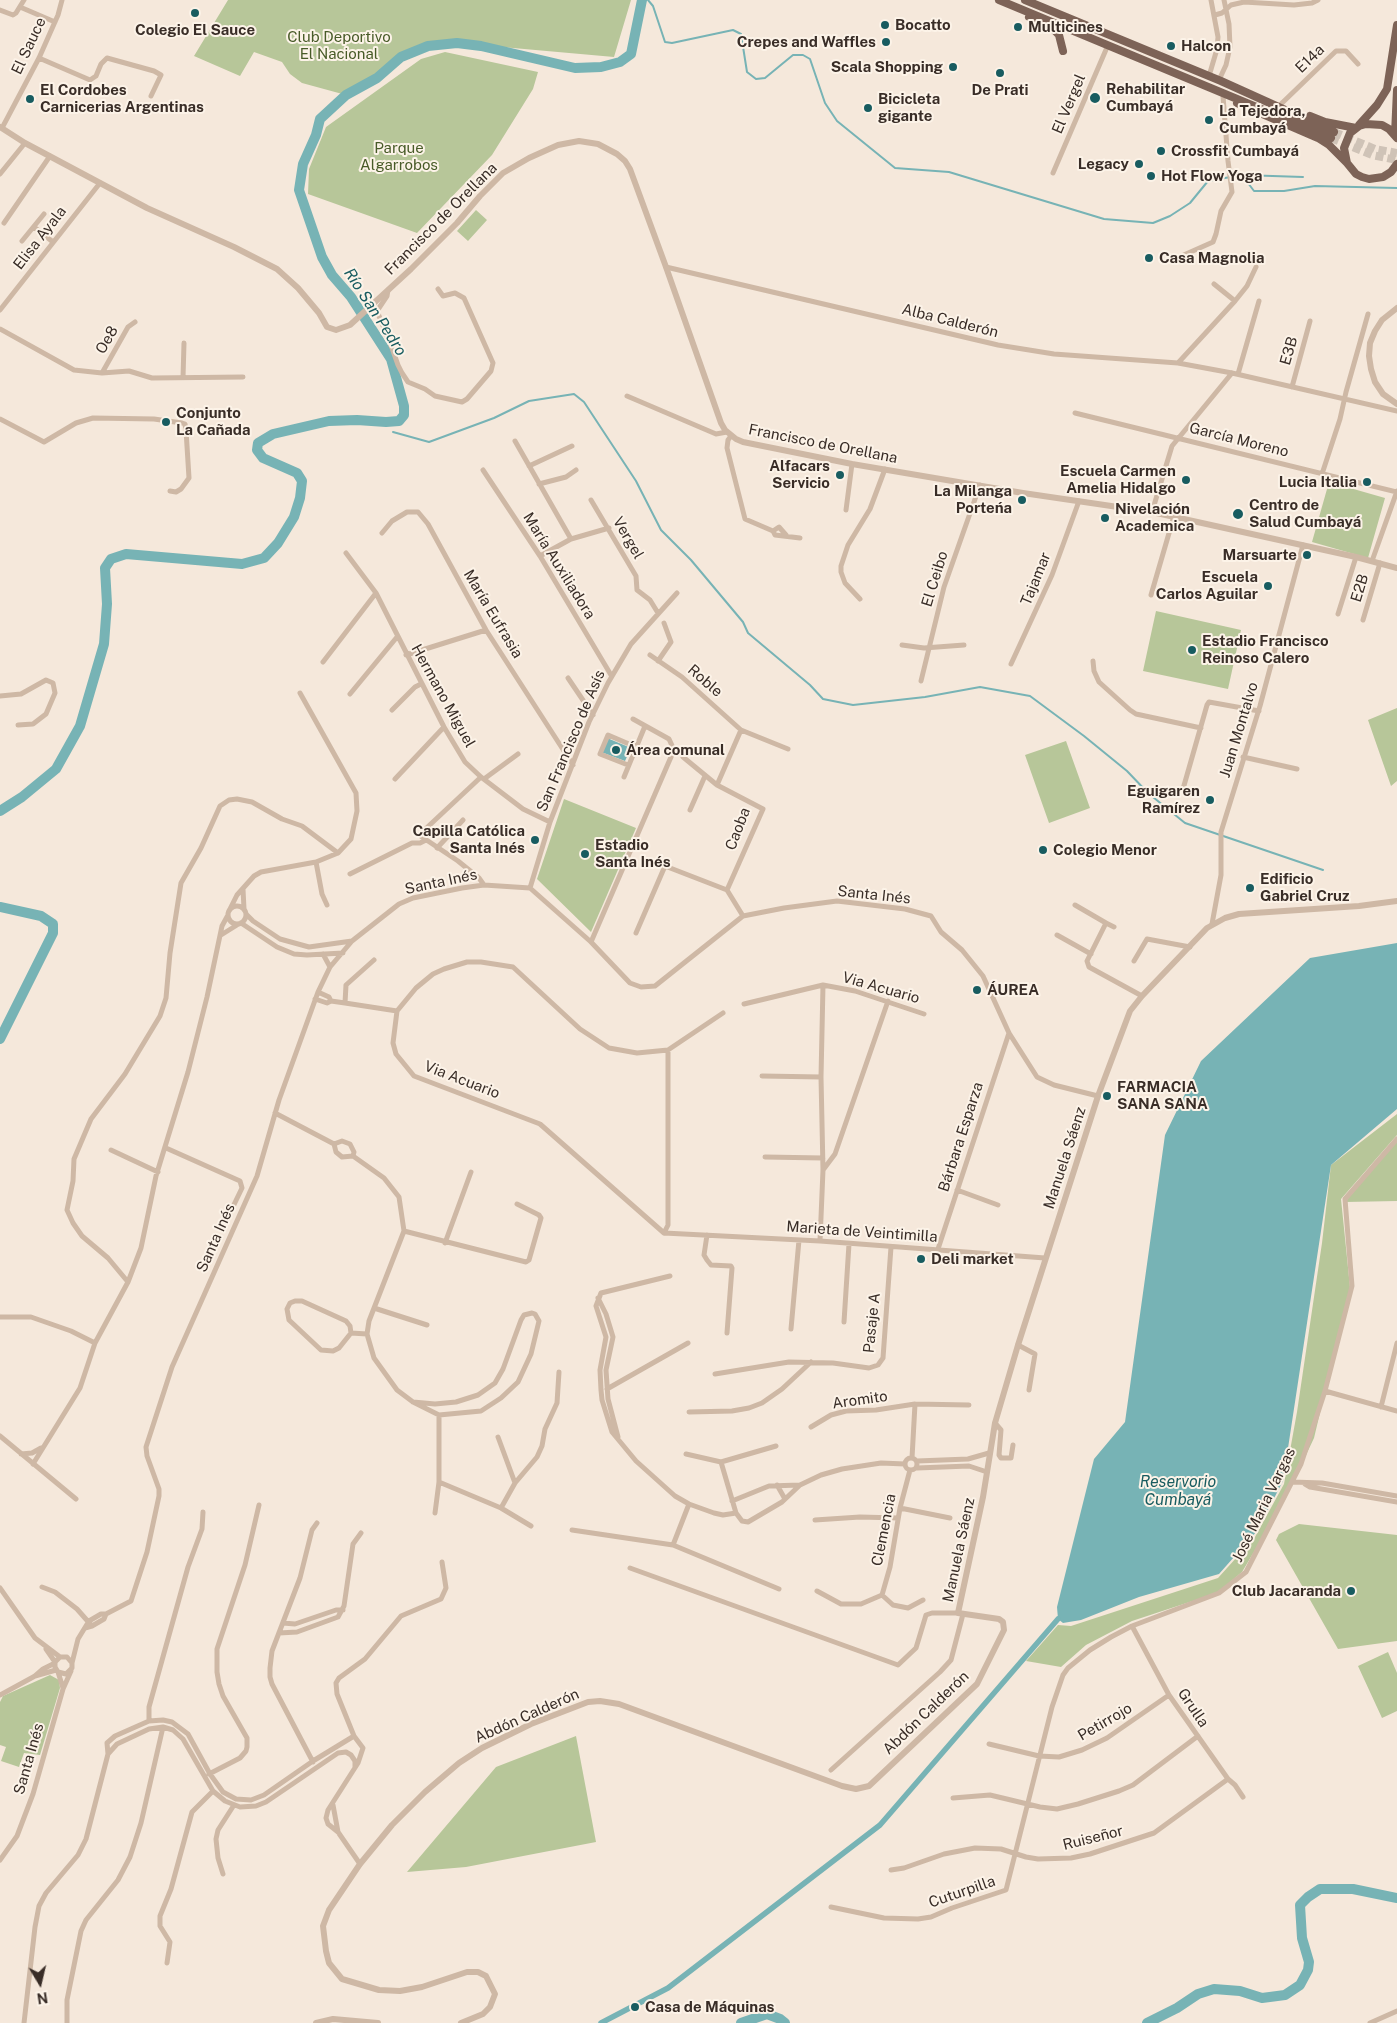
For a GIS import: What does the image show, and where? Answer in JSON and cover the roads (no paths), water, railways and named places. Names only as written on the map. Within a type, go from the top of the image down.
[{"type":"main road","points":[[999,0],[1204,85],[1333,135],[1220,80]]},
{"type":"main road","points":[[1025,0],[1325,122],[1357,127],[1374,123],[1389,129],[1396,136]]},
{"type":"main road","points":[[1020,10],[1032,19],[1054,30],[1062,42],[1063,51]]},
{"type":"main road","points":[[1346,164],[1344,148],[1350,133],[1377,105],[1387,89],[1397,25]]},
{"type":"main road","points":[[1204,85],[1246,108],[1318,138],[1329,145],[1356,174],[1362,177],[1376,179],[1397,175]]},
{"type":"main road","points":[[1396,136],[1397,90]]},
{"type":"main road","points":[[1383,177],[1391,172],[1397,164]]},
{"type":"street","points":[[0,10],[13,15],[24,0]]},
{"type":"street","name":"El Sauce","points":[[1,128],[39,58],[55,22],[62,0]]},
{"type":"street","points":[[1209,76],[1217,49],[1218,37],[1211,0]]},
{"type":"street","points":[[1220,80],[1230,47],[1229,24],[1224,0]]},
{"type":"street","points":[[1215,15],[1232,4],[1244,1],[1294,5],[1318,0]]},
{"type":"street","points":[[20,7],[55,22]]},
{"type":"street","name":"El Vergel","points":[[1053,173],[1108,45]]},
{"type":"street","name":"E14a","points":[[1281,104],[1336,51],[1346,51],[1358,64]]},
{"type":"street","points":[[39,58],[90,80],[96,76],[107,58],[154,71],[161,75],[151,96]]},
{"type":"street","points":[[1177,258],[1212,242],[1216,234],[1221,211],[1232,192],[1223,96]]},
{"type":"street","points":[[1,128],[100,183]]},
{"type":"street","name":"Francisco de Orellana","points":[[100,183],[148,208],[234,247],[277,269],[298,288],[319,313],[327,327],[336,330],[342,329],[354,322],[435,246],[503,173],[529,158],[558,145],[579,141],[598,144],[609,148],[625,161],[638,188],[721,423],[729,434],[743,442],[852,464],[980,486],[1174,516],[1397,568]]},
{"type":"street","points":[[0,174],[25,143]]},
{"type":"street","points":[[4,223],[50,156]]},
{"type":"street","name":"Elisa Ayala","points":[[0,310],[100,183]]},
{"type":"street","points":[[22,241],[44,214]]},
{"type":"street","points":[[34,227],[53,242]]},
{"type":"street","name":"Alba Calderón","points":[[666,267],[998,345],[1054,354],[1178,362],[1238,374]]},
{"type":"street","points":[[1178,362],[1235,301],[1247,286],[1256,267]]},
{"type":"street","points":[[1214,284],[1235,301]]},
{"type":"street","points":[[388,290],[387,296],[376,311],[402,373],[408,382],[425,389],[435,396],[462,402],[467,399],[491,371],[493,363],[464,298],[456,293],[443,296],[438,289]]},
{"type":"street","points":[[1259,301],[1238,374],[1397,411]]},
{"type":"street","points":[[1397,308],[1382,320],[1374,331],[1370,342],[1369,356],[1375,382],[1383,394],[1397,404]]},
{"type":"street","points":[[1322,474],[1340,419],[1368,314]]},
{"type":"street","name":"E3B","points":[[1292,387],[1310,321]]},
{"type":"street","name":"Oe8","points":[[102,373],[128,327],[135,322]]},
{"type":"street","points":[[0,329],[74,370],[102,373],[129,371],[152,378],[243,377]]},
{"type":"street","points":[[183,378],[184,344]]},
{"type":"street","points":[[1152,512],[1172,446],[1232,372]]},
{"type":"street","points":[[627,396],[716,434],[729,434],[727,443],[743,517],[747,521],[773,531],[775,535],[800,538]]},
{"type":"street","name":"García Moreno","points":[[1075,413],[1397,492]]},
{"type":"street","points":[[0,419],[44,442],[76,423],[93,418],[154,419],[185,424],[189,478],[181,489],[176,492],[170,491]]},
{"type":"street","points":[[515,441],[571,539]]},
{"type":"street","points":[[529,466],[572,446]]},
{"type":"street","points":[[846,510],[852,464]]},
{"type":"street","points":[[860,599],[845,583],[841,572],[842,566],[848,545],[870,509],[885,469]]},
{"type":"street","name":"María Auxiliadora","points":[[483,470],[540,556],[612,675]]},
{"type":"street","points":[[539,484],[566,477],[576,470]]},
{"type":"street","name":"El Ceibo","points":[[921,682],[944,587],[980,486]]},
{"type":"street","points":[[1372,561],[1397,492]]},
{"type":"street","name":"Vergel","points":[[591,500],[636,576],[637,590],[650,600],[658,613]]},
{"type":"street","name":"Tajamar","points":[[1011,664],[1036,613],[1079,501]]},
{"type":"street","name":"María Eufrasia","points":[[382,533],[384,528],[401,514],[413,511],[418,512],[428,524],[486,630],[573,765]]},
{"type":"street","points":[[1151,595],[1174,516]]},
{"type":"street","points":[[540,556],[571,539],[609,528]]},
{"type":"street","name":"Juan Montalvo","points":[[1212,924],[1222,875],[1221,832],[1259,711],[1303,545]]},
{"type":"street","name":"Hermano Miguel","points":[[346,553],[376,593],[421,684],[465,762],[482,778],[523,809],[550,822]]},
{"type":"street","points":[[1338,614],[1356,557]]},
{"type":"street","name":"E2B","points":[[1363,620],[1380,563]]},
{"type":"street","points":[[323,662],[376,593]]},
{"type":"street","name":"San Francisco de Asís","points":[[530,888],[550,822],[592,715],[612,675],[631,644],[677,593]]},
{"type":"street","points":[[658,661],[671,642],[664,623]]},
{"type":"street","points":[[406,655],[486,630]]},
{"type":"street","points":[[350,694],[397,637]]},
{"type":"street","points":[[902,645],[911,648],[964,645]]},
{"type":"street","name":"Roble","points":[[650,655],[682,677],[741,730],[788,749]]},
{"type":"street","points":[[1093,661],[1094,672],[1099,682],[1136,714],[1201,728]]},
{"type":"street","points":[[568,678],[592,715]]},
{"type":"street","points":[[0,696],[21,694],[46,680],[53,683],[55,693],[46,714],[33,724],[18,725]]},
{"type":"street","points":[[392,710],[415,687],[421,684]]},
{"type":"street","points":[[33,1464],[80,1388],[95,1342],[128,1282],[141,1248],[158,1172],[188,1072],[221,936],[223,920],[237,895],[254,876],[261,872],[316,862],[338,854],[351,839],[357,811],[356,793],[300,693]]},
{"type":"street","points":[[1183,789],[1209,702],[1259,711]]},
{"type":"street","points":[[592,942],[674,750],[669,739],[633,720]]},
{"type":"street","points":[[624,776],[645,726]]},
{"type":"street","points":[[395,779],[444,727]]},
{"type":"street","points":[[717,785],[741,730]]},
{"type":"street","points":[[628,765],[600,754],[608,735],[636,747]]},
{"type":"street","points":[[484,885],[479,878],[458,861],[419,834],[482,778],[518,754]]},
{"type":"street","name":"Caoba","points":[[683,757],[717,785],[763,808],[727,890]]},
{"type":"street","points":[[1243,757],[1297,770]]},
{"type":"street","points":[[690,810],[705,776]]},
{"type":"street","points":[[128,1282],[108,1258],[82,1236],[67,1210],[74,1176],[74,1159],[92,1119],[125,1074],[160,1016],[166,998],[170,953],[181,883],[201,848],[220,806],[229,800],[237,799],[252,802],[282,819],[302,826],[338,854]]},
{"type":"street","points":[[437,848],[463,820]]},
{"type":"street","points":[[350,874],[412,843],[420,843],[426,840]]},
{"type":"street","points":[[316,862],[322,894],[327,905]]},
{"type":"street","points":[[636,933],[665,866],[727,890],[743,916]]},
{"type":"street","name":"Santa Inés","points":[[72,1663],[76,1646],[85,1628],[101,1614],[106,1614],[131,1601],[146,1552],[159,1496],[159,1488],[147,1456],[146,1447],[172,1367],[257,1176],[293,1058],[318,992],[330,968],[352,941],[399,904],[413,898],[484,885],[530,888],[592,942],[630,983],[641,987],[655,986],[743,916],[784,908],[837,902],[905,909],[931,916],[942,932],[962,950],[983,976],[1009,1033],[1037,1078],[1054,1085],[1098,1096]]},
{"type":"street","points":[[221,936],[245,920],[243,889]]},
{"type":"street","name":"Manuela Sáenz","points":[[961,1616],[995,1422],[1045,1258],[1098,1096],[1130,1011],[1142,996],[1212,924],[1225,918],[1239,914],[1359,906],[1397,901]]},
{"type":"street","points":[[1075,905],[1114,927]]},
{"type":"street","points":[[229,912],[237,906],[245,911],[253,921],[280,939],[309,947],[352,941]]},
{"type":"street","points":[[229,912],[230,922],[239,924],[277,947],[294,954],[343,953]]},
{"type":"street","points":[[1106,923],[1087,961],[1089,967],[1142,996]]},
{"type":"street","points":[[1057,935],[1091,954]]},
{"type":"street","points":[[1134,961],[1147,939],[1190,947]]},
{"type":"street","points":[[294,954],[297,944]]},
{"type":"street","points":[[335,944],[336,953]]},
{"type":"street","points":[[319,946],[320,954],[330,968]]},
{"type":"street","points":[[345,1002],[346,985],[374,960]]},
{"type":"street","points":[[315,999],[327,1003],[331,1001],[345,1002],[396,1011],[416,988],[433,974],[444,969],[467,962],[481,962],[512,967],[580,1029],[609,1048],[637,1053],[668,1050],[723,1013]]},
{"type":"street","points":[[820,1242],[823,1170],[821,1077],[823,986]]},
{"type":"street","name":"Via Acuario","points":[[744,1004],[823,986],[855,991],[924,1014]]},
{"type":"street","points":[[318,992],[329,997],[331,1001]]},
{"type":"street","points":[[823,1170],[835,1154],[888,1001]]},
{"type":"street","name":"Via Acuario","points":[[396,1011],[393,1043],[396,1054],[414,1076],[540,1124],[664,1233]]},
{"type":"street","name":"Bárbara Esparza","points":[[938,1250],[1009,1033]]},
{"type":"street","points":[[664,1233],[668,1225],[668,1050]]},
{"type":"street","points":[[762,1076],[821,1077]]},
{"type":"street","points":[[275,1113],[334,1144],[336,1152],[342,1157],[354,1156],[384,1178],[398,1197],[404,1231],[369,1321],[367,1334],[374,1358],[397,1390],[413,1402],[439,1415],[481,1410],[501,1398],[518,1382],[531,1354],[539,1321],[535,1314],[528,1314],[521,1320],[503,1368],[495,1382],[478,1396],[449,1403],[413,1402]]},
{"type":"street","name":"José Maria Vargas","points":[[1014,1854],[1052,1707],[1063,1676],[1075,1662],[1090,1650],[1132,1626],[1219,1593],[1246,1572],[1301,1464],[1324,1391],[1352,1286],[1345,1199],[1397,1139]]},
{"type":"street","points":[[334,1144],[342,1141],[346,1142],[353,1147],[354,1156]]},
{"type":"street","points":[[166,1148],[240,1181],[242,1188],[229,1215]]},
{"type":"street","points":[[111,1150],[158,1172]]},
{"type":"street","points":[[765,1157],[823,1158]]},
{"type":"street","points":[[445,1243],[471,1172]]},
{"type":"street","points":[[957,1190],[998,1205]]},
{"type":"street","points":[[404,1231],[445,1243],[526,1262],[529,1260],[541,1218],[539,1214],[517,1204]]},
{"type":"street","name":"Marieta de Veintimilla","points":[[664,1233],[678,1232],[1045,1258]]},
{"type":"street","points":[[707,1235],[704,1255],[707,1260],[711,1265],[730,1266],[732,1268],[727,1332]]},
{"type":"street","points":[[791,1329],[799,1240]]},
{"type":"street","points":[[844,1322],[848,1244]]},
{"type":"street","name":"Pasaje A","points":[[715,1374],[789,1362],[812,1362],[869,1368],[878,1365],[883,1358],[891,1247]]},
{"type":"street","points":[[670,1276],[601,1293],[598,1298],[596,1306],[606,1337],[600,1370],[602,1400],[612,1432],[636,1461],[675,1496],[689,1504],[714,1513],[736,1513]]},
{"type":"street","points":[[598,1298],[606,1314],[613,1337],[606,1370],[607,1389],[618,1438]]},
{"type":"street","points":[[295,1301],[302,1302],[346,1321],[352,1333],[339,1348],[333,1351],[321,1350],[289,1320],[287,1309],[290,1303],[295,1301]]},
{"type":"street","points":[[374,1308],[427,1325]]},
{"type":"street","points":[[0,1317],[31,1317],[71,1331],[95,1342]]},
{"type":"street","points":[[352,1333],[367,1334]]},
{"type":"street","points":[[607,1389],[688,1343]]},
{"type":"street","points":[[1381,1407],[1397,1343]]},
{"type":"street","points":[[1018,1345],[1035,1354],[1029,1390]]},
{"type":"street","points":[[689,1412],[732,1411],[762,1403],[782,1389],[812,1362]]},
{"type":"street","points":[[501,1508],[515,1483],[537,1457],[542,1446],[545,1429],[557,1403],[559,1372]]},
{"type":"street","points":[[1324,1391],[1397,1411]]},
{"type":"street","points":[[912,1458],[915,1404]]},
{"type":"street","name":"Aromito","points":[[811,1427],[830,1415],[846,1411],[876,1410],[915,1404],[969,1405]]},
{"type":"street","points":[[435,1513],[439,1482],[439,1415]]},
{"type":"street","points":[[995,1422],[1001,1430],[999,1455],[1001,1458],[1011,1458],[1013,1445]]},
{"type":"street","points":[[0,1436],[76,1499]]},
{"type":"street","points":[[498,1437],[515,1483]]},
{"type":"street","points":[[686,1454],[721,1462],[776,1446]]},
{"type":"street","points":[[21,1454],[32,1453],[44,1447]]},
{"type":"street","points":[[912,1458],[917,1461],[968,1459],[989,1453]]},
{"type":"street","points":[[905,1464],[907,1460],[912,1458]]},
{"type":"street","points":[[917,1461],[917,1468]]},
{"type":"street","points":[[721,1462],[736,1513],[742,1521],[748,1522],[786,1499],[800,1485],[821,1475],[842,1469],[881,1463],[905,1464],[910,1470],[917,1468],[968,1466],[987,1472]]},
{"type":"street","name":"Clemencia","points":[[882,1595],[890,1567],[900,1508],[910,1470]]},
{"type":"street","points":[[439,1482],[501,1508],[531,1526]]},
{"type":"street","points":[[1292,1482],[1310,1487],[1379,1496],[1397,1496]]},
{"type":"street","points":[[732,1501],[777,1484],[800,1485]]},
{"type":"street","points":[[777,1484],[786,1499]]},
{"type":"street","points":[[1379,1496],[1397,1502]]},
{"type":"street","points":[[673,1545],[689,1504]]},
{"type":"street","points":[[208,1775],[240,1758],[247,1747],[247,1738],[223,1696],[219,1684],[217,1648],[244,1565],[259,1505]]},
{"type":"street","points":[[900,1508],[950,1518]]},
{"type":"street","points":[[149,1721],[149,1707],[188,1567],[202,1529],[203,1512]]},
{"type":"street","points":[[815,1520],[860,1517],[898,1518]]},
{"type":"street","points":[[316,1767],[270,1677],[270,1660],[300,1578],[312,1530],[317,1522]]},
{"type":"street","points":[[572,1530],[673,1545],[779,1589]]},
{"type":"street","points":[[280,1633],[297,1632],[338,1617],[343,1610],[353,1544],[361,1533]]},
{"type":"street","points":[[360,1864],[338,1832],[328,1824],[326,1818],[328,1810],[333,1805],[355,1768],[363,1748],[362,1744],[354,1736],[335,1688],[338,1678],[365,1659],[401,1616],[411,1610],[441,1599],[446,1588],[442,1562]]},
{"type":"street","points":[[630,1568],[898,1665],[916,1648],[926,1616],[932,1613],[961,1616],[951,1660],[831,1770]]},
{"type":"street","points":[[42,1587],[55,1592],[90,1624]]},
{"type":"street","points":[[0,1588],[35,1638],[62,1656],[70,1658],[72,1663],[70,1671],[63,1674],[57,1671],[35,1676]]},
{"type":"street","points":[[817,1591],[841,1604],[861,1604],[882,1595],[893,1605],[908,1608],[923,1600]]},
{"type":"street","points":[[283,1623],[295,1624],[336,1610],[343,1610]]},
{"type":"street","name":"Abdón Calderón","points":[[461,2023],[483,2014],[490,2008],[495,1994],[486,1976],[478,1972],[467,1972],[400,1991],[379,1990],[342,1979],[329,1963],[323,1926],[330,1910],[360,1864],[392,1825],[425,1792],[459,1763],[482,1748],[531,1724],[588,1702],[600,1701],[618,1704],[842,1786],[864,1788],[869,1786],[977,1684],[1004,1630],[1004,1626],[1003,1622],[999,1619],[961,1616]]},
{"type":"street","name":"Grulla","points":[[1132,1626],[1169,1695],[1228,1779],[1235,1785],[1243,1797]]},
{"type":"street","points":[[44,1645],[55,1662],[63,1689]]},
{"type":"street","name":"Santa Inés","points":[[62,1656],[76,1646]]},
{"type":"street","points":[[0,1695],[35,1676],[62,1656]]},
{"type":"street","name":"Santa Inés","points":[[0,1860],[17,1836],[30,1802],[70,1671]]},
{"type":"street","name":"Petirrojo","points":[[989,1744],[1039,1756],[1059,1757],[1103,1741],[1169,1695]]},
{"type":"street","points":[[24,2023],[34,1927],[39,1906],[46,1893],[78,1855],[86,1839],[108,1754],[108,1743],[111,1738],[149,1721],[163,1720],[181,1728],[188,1734],[208,1775],[213,1791],[225,1801],[234,1805],[250,1807],[261,1804],[338,1753],[344,1752],[352,1756],[355,1768]]},
{"type":"street","points":[[108,1754],[117,1744],[137,1733],[156,1727],[164,1727],[173,1730],[183,1739],[218,1787],[236,1799],[251,1800],[264,1795],[312,1760],[354,1736]]},
{"type":"street","points":[[66,2023],[67,2000],[82,1926],[118,1880],[130,1857],[141,1823],[164,1727]]},
{"type":"street","points":[[953,1798],[990,1795],[1028,1805],[1057,1809],[1078,1804],[1119,1792],[1138,1782],[1198,1736]]},
{"type":"street","name":"Ruiseñor","points":[[891,1870],[904,1868],[944,1854],[974,1848],[1001,1849],[1038,1859],[1072,1858],[1090,1854],[1154,1833],[1228,1779]]},
{"type":"street","points":[[167,1963],[170,1942],[160,1926],[160,1916],[171,1889],[192,1812],[213,1791]]},
{"type":"street","points":[[223,1874],[218,1858],[216,1839],[218,1830],[234,1805]]},
{"type":"street","points":[[333,1805],[338,1832]]},
{"type":"street","name":"Cuturpilla","points":[[831,1907],[884,1918],[931,1917],[952,1908],[1004,1892],[1014,1854]]},
{"type":"street","points":[[1370,2023],[1397,2011]]},
{"type":"street","points":[[316,2023],[333,2020],[378,2023]]},
{"type":"water","name":"Área comunal","points":[[607,738],[631,748],[625,761],[601,752]]},
{"type":"water","name":"Reservorio Cumbayá","points":[[1397,943],[1397,1109],[1331,1165],[1283,1481],[1257,1531],[1219,1574],[1139,1597],[1081,1620],[1063,1623],[1058,1619],[1057,1607],[1094,1459],[1125,1422],[1165,1135],[1201,1061],[1310,958]]},
{"type":"waterway","name":"Río San Pedro","points":[[0,811],[22,797],[56,769],[80,726],[104,644],[107,604],[105,568],[111,559],[126,554],[242,564],[264,558],[278,543],[294,517],[300,498],[302,481],[297,473],[263,458],[257,450],[258,443],[273,434],[329,421],[399,421],[404,415],[404,406],[391,359],[351,297],[332,275],[322,257],[299,190],[303,164],[316,135],[320,119],[346,95],[377,78],[401,57],[428,46],[457,43],[481,46],[575,68],[601,67],[620,62],[631,54],[642,0]]},
{"type":"waterway","points":[[648,0],[653,6],[665,42],[672,43],[733,30],[741,34],[747,72],[756,79],[765,78],[793,55],[803,55],[810,59],[825,103],[837,121],[895,168],[949,172],[1104,219],[1153,223],[1170,216],[1190,203],[1208,181],[1242,175],[1303,177]]},
{"type":"waterway","points":[[1242,175],[1254,191],[1284,191],[1315,186],[1397,188]]},
{"type":"waterway","points":[[393,432],[429,442],[494,418],[529,401],[574,394],[584,402],[636,481],[661,530],[691,560],[743,622],[748,633],[810,685],[823,699],[853,705],[925,697],[980,687],[1030,696],[1127,771],[1148,793],[1185,823],[1323,870]]},
{"type":"waterway","name":"Río San Pedro","points":[[0,907],[41,916],[53,924],[53,933],[0,1039]]},
{"type":"waterway","points":[[601,2023],[668,1988],[880,1825],[1058,1619]]},
{"type":"waterway","points":[[1147,2023],[1177,2008],[1198,1994],[1214,1989],[1240,1991],[1262,1998],[1285,1995],[1300,1985],[1308,1970],[1309,1962],[1302,1938],[1300,1905],[1320,1889],[1353,1889],[1397,1898]]},
{"type":"waterway","points":[[741,2023],[767,2014],[785,2023]]},
{"type":"tunnel","points":[[1334,132],[1375,149],[1397,153]]},
{"type":"tunnel","points":[[1331,138],[1372,155],[1397,160]]},
{"type":"place","name":"Colegio El Sauce","points":[[195,13]]},
{"type":"place","name":"Bocatto","points":[[885,25]]},
{"type":"place","name":"Multicines","points":[[1018,27]]},
{"type":"place","name":"Crepes and Waffles","points":[[886,42]]},
{"type":"place","name":"Halcon","points":[[1171,46]]},
{"type":"place","name":"Scala Shopping","points":[[953,67]]},
{"type":"place","name":"De Prati","points":[[1000,73]]},
{"type":"place","name":"Rehabilitar Cumbayá","points":[[1095,98]]},
{"type":"place","name":"El Cordobes Carnicerias Argentinas","points":[[30,99]]},
{"type":"place","name":"Bicicleta gigante","points":[[868,108]]},
{"type":"place","name":"La Tejedora, Cumbayá","points":[[1209,120]]},
{"type":"place","name":"Crossfit Cumbayá","points":[[1161,151]]},
{"type":"place","name":"Legacy","points":[[1139,164]]},
{"type":"place","name":"Hot Flow Yoga","points":[[1151,176]]},
{"type":"place","name":"Casa Magnolia","points":[[1149,258]]},
{"type":"place","name":"Conjunto La Cañada","points":[[166,422]]},
{"type":"place","name":"Alfacars Servicio","points":[[840,475]]},
{"type":"place","name":"Escuela Carmen Amelia Hidalgo","points":[[1186,480]]},
{"type":"place","name":"Lucia Italia","points":[[1367,482]]},
{"type":"place","name":"La Milanga Porteńa","points":[[1022,500]]},
{"type":"place","name":"Centro de Salud Cumbayá","points":[[1238,514]]},
{"type":"place","name":"Nivelación Academica","points":[[1105,518]]},
{"type":"place","name":"Marsuarte","points":[[1307,555]]},
{"type":"place","name":"Escuela Carlos Aguilar","points":[[1268,586]]},
{"type":"place","name":"Estadio Francisco Reinoso Calero","points":[[1192,650]]},
{"type":"place","name":"Área comunal","points":[[616,750]]},
{"type":"place","name":"Eguigaren Ramírez","points":[[1210,800]]},
{"type":"place","name":"Capilla Católica Santa Inés","points":[[535,840]]},
{"type":"place","name":"Colegio Menor","points":[[1043,850]]},
{"type":"place","name":"Estadio Santa Inés","points":[[585,854]]},
{"type":"place","name":"Edificio Gabriel Cruz","points":[[1250,888]]},
{"type":"place","name":"ÁUREA","points":[[977,990]]},
{"type":"place","name":"FARMACIA SANA SANA","points":[[1107,1096]]},
{"type":"place","name":"Deli market","points":[[921,1259]]},
{"type":"place","name":"Club Jacaranda","points":[[1351,1591]]},
{"type":"place","name":"Casa de Máquinas","points":[[635,2007]]},
{"type":"park label","name":"Club Deportivo El Nacional","points":[[339,46]]},
{"type":"park label","name":"Parque Algarrobos","points":[[399,156]]}]
